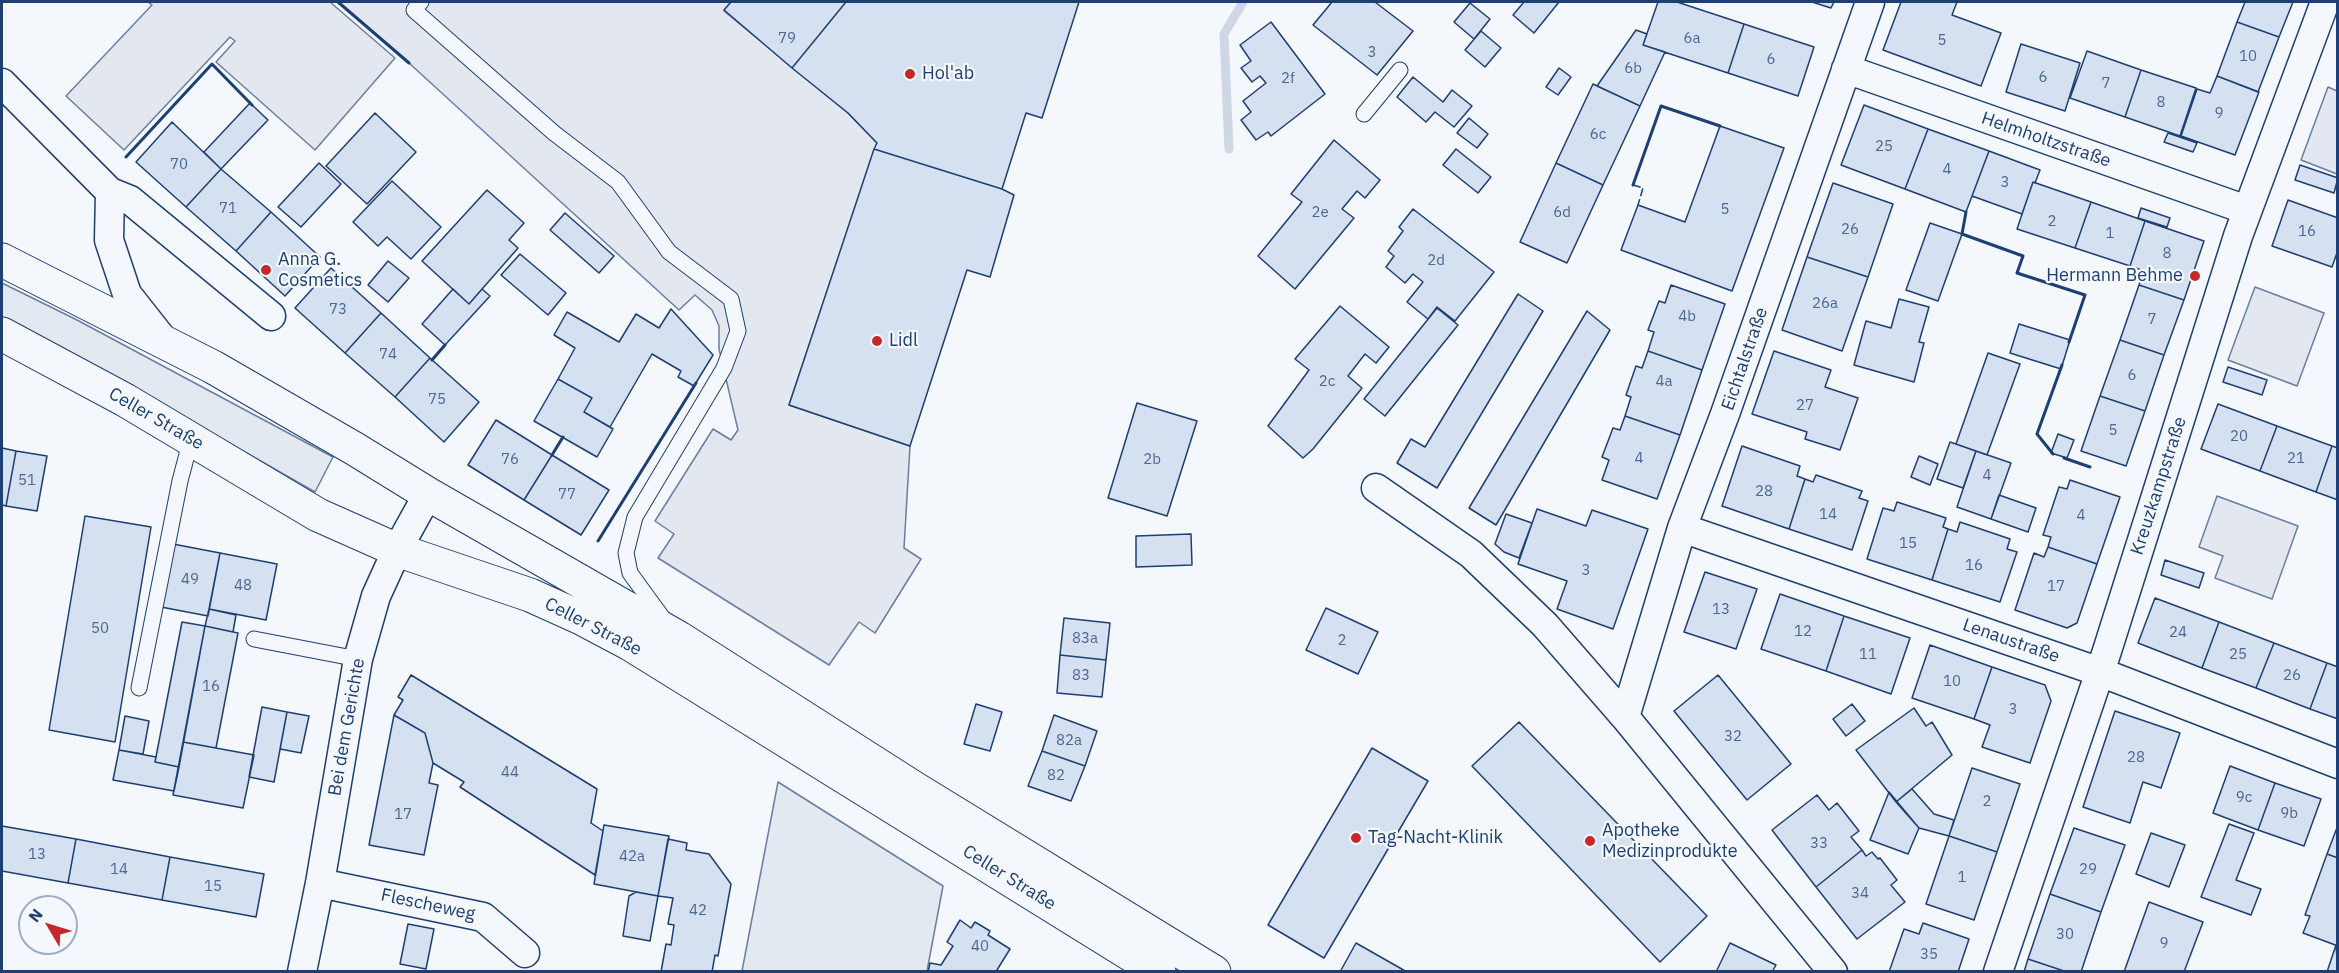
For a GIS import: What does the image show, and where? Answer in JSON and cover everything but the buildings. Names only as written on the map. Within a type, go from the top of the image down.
[{"type":"main road","name":"Celler Straße","points":[[2,260],[164,341],[679,638],[914,788],[1214,972]]},
{"type":"main road","name":"Celler Straße","points":[[2,334],[125,400],[318,515],[397,550],[530,595],[630,644],[1160,972]]},
{"type":"street","name":"Eichtalstraße","points":[[1625,717],[1682,528],[1725,414],[1869,2]]},
{"type":"street","name":"Kreuzkampstraße","points":[[1998,972],[2100,672],[2247,210],[2325,2]]},
{"type":"street","name":"Helmholtzstraße","points":[[1846,69],[2247,210]]},
{"type":"street","points":[[2,83],[110,192],[130,200],[271,316]]},
{"type":"street","name":"Celler Straße","points":[[110,192],[109,240],[127,294],[164,341]]},
{"type":"street","points":[[1376,488],[1471,554],[1545,625],[1625,717],[1833,972]]},
{"type":"street","name":"Bei dem Gerichte","points":[[302,972],[320,883],[358,659],[376,596],[397,550],[428,494]]},
{"type":"street","name":"Lenaustraße","points":[[1682,528],[2100,672],[2337,764]]},
{"type":"street","name":"Flescheweg","points":[[320,883],[483,917],[525,953]]},
{"type":"lane","points":[[421,2],[414,10],[554,133],[618,182],[669,252],[731,299],[738,331],[724,368],[635,517],[626,553],[630,573],[647,599],[679,638]]},
{"type":"lane","points":[[1364,114],[1400,70]]},
{"type":"lane","points":[[139,688],[180,481],[191,439]]},
{"type":"lane","points":[[254,639],[358,659]]},
{"type":"shaded area","points":[[148,2],[330,2],[395,58],[315,150],[216,62],[235,41],[230,37],[124,150],[66,96],[152,5]]},
{"type":"shaded area","points":[[338,2],[731,2],[724,11],[848,113],[877,143],[789,405],[910,446],[904,548],[921,559],[875,633],[859,622],[829,665],[658,558],[674,534],[655,521],[713,429],[731,440],[738,430],[719,349],[719,326],[712,310],[695,295],[679,310],[409,63]]},
{"type":"shaded area","points":[[2328,87],[2337,91],[2337,174],[2301,160]]},
{"type":"shaded area","points":[[2,283],[77,320],[333,457],[315,492],[64,349],[2,318]]},
{"type":"shaded area","points":[[2255,287],[2324,313],[2297,386],[2228,360]]},
{"type":"shaded area","points":[[2217,496],[2298,526],[2272,599],[2215,578],[2223,556],[2199,547]]},
{"type":"shaded area","points":[[778,782],[943,886],[927,971],[742,971]]},
{"type":"waterway","points":[[1229,149],[1224,34],[1243,2]]},
{"type":"fence","points":[[1633,185],[1643,188],[1638,205]]},
{"type":"wall","points":[[338,2],[409,63]]},
{"type":"wall","points":[[126,157],[212,64],[252,105]]},
{"type":"wall","points":[[1633,185],[1661,106],[1720,126]]},
{"type":"wall","points":[[1966,212],[1962,234],[2023,256],[2017,273],[2085,295],[2069,342]]},
{"type":"wall","points":[[432,360],[445,345]]},
{"type":"wall","points":[[2053,454],[2037,434],[2062,365]]},
{"type":"wall","points":[[598,541],[696,383]]},
{"type":"wall","points":[[552,455],[563,437]]},
{"type":"wall","points":[[2064,458],[2090,467]]},
{"type":"place","name":"Hol'ab","points":[[910,74]]},
{"type":"place","name":"Anna G. Cosmetics","points":[[266,270]]},
{"type":"place","name":"Hermann Behme","points":[[2195,276]]},
{"type":"place","name":"Lidl","points":[[877,341]]},
{"type":"place","name":"Tag-Nacht-Klinik","points":[[1356,838]]},
{"type":"place","name":"Apotheke Medizinprodukte","points":[[1590,841]]}]
